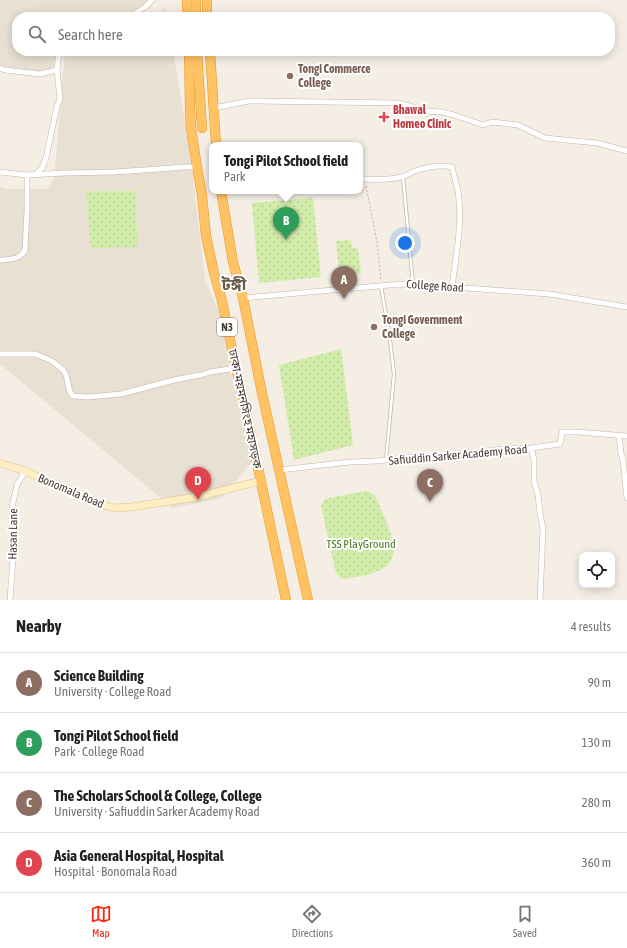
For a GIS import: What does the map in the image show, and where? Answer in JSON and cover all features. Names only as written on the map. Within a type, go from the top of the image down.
[{"type":"highway","points":[[187,0],[187,12]]},
{"type":"highway","points":[[196,0],[196,12]]},
{"type":"highway","points":[[207,0],[207,12]]},
{"type":"highway","name":"ঢাকা-ময়মনসিংহ মহাসড়ক","points":[[189,56],[190,110],[206,236],[214,273],[222,300],[286,600]]},
{"type":"highway","points":[[197,56],[202,128]]},
{"type":"highway","points":[[210,56],[216,142]]},
{"type":"highway","name":"ঢাকা-ময়মনসিংহ মহাসড়ক","points":[[222,194],[233,262],[243,298],[262,393],[308,600]]},
{"type":"street","points":[[137,12],[152,0]]},
{"type":"street","points":[[36,174],[42,168],[46,158],[57,106],[60,99],[57,70],[58,56]]},
{"type":"street","points":[[0,68],[5,70],[40,74],[57,70]]},
{"type":"street","points":[[214,108],[248,100],[398,103],[425,111],[442,112],[454,115],[484,125],[492,122],[518,125],[544,138],[597,144],[627,151]]},
{"type":"street","points":[[0,172],[27,175],[114,172],[184,166],[197,167]]},
{"type":"street","points":[[363,179],[388,180],[402,177],[425,168],[446,166],[452,167],[458,192],[460,221],[452,286]]},
{"type":"street","points":[[0,260],[19,258],[25,250],[28,210],[27,175]]},
{"type":"street","name":"College Road","points":[[243,298],[401,284],[452,286],[549,294],[627,307]]},
{"type":"street","points":[[0,354],[35,354],[52,361],[63,370],[66,375],[70,392],[73,396],[78,397],[121,394],[174,380],[236,368]]},
{"type":"street","name":"Safiuddin Sarker Academy Road","points":[[279,470],[350,462],[386,461],[424,456],[447,456],[463,452],[531,448],[560,444],[562,432],[627,436]]},
{"type":"street","points":[[619,436],[627,498]]},
{"type":"street","points":[[531,448],[534,460],[534,481],[538,495],[543,529],[540,600]]},
{"type":"street","name":"Bonomala Road","points":[[0,463],[25,471],[106,506],[116,508],[196,497],[261,481]]},
{"type":"street","name":"Hasan Lane","points":[[10,600],[14,545],[12,506],[17,485],[25,471]]},
{"type":"lane","points":[[402,177],[413,285]]},
{"type":"lane","points":[[381,286],[394,374],[386,461]]},
{"type":"path","points":[[363,179],[377,242],[381,286]]},
{"type":"shaded area","points":[[0,0],[153,0],[136,12],[12,12],[12,56],[55,56],[53,68],[41,75],[0,68]]},
{"type":"shaded area","points":[[165,8],[165,12],[160,12]]},
{"type":"shaded area","points":[[65,56],[174,56],[188,138],[205,280],[220,318],[233,382],[254,460],[221,498],[173,508],[0,364],[0,187],[9,189],[47,189],[54,179]]},
{"type":"green space","points":[[86,191],[135,191],[138,247],[91,248]]},
{"type":"green space","points":[[313,198],[321,277],[259,283],[252,203]]},
{"type":"green space","points":[[351,240],[352,248],[358,248],[361,273],[340,277],[336,241]]},
{"type":"green space","points":[[341,349],[353,445],[294,460],[279,365]]},
{"type":"green space","name":"TSS PlayGround","points":[[366,491],[372,493],[378,502],[393,543],[393,557],[386,566],[374,573],[341,579],[336,573],[321,506],[325,499]]},
{"type":"place","name":"Tongi Commerce College","points":[[290,76]]},
{"type":"place","name":"Bhawal Homeo Clinic","points":[[384,117]]},
{"type":"place","name":"Tongi Pilot School field","points":[[286,240]]},
{"type":"place","name":"Science Building","points":[[344,299]]},
{"type":"place","name":"Tongi Government College","points":[[374,327]]},
{"type":"place","name":"Asia General Hospital, Hospital","points":[[198,500]]},
{"type":"place","name":"The Scholars School & College, College","points":[[430,502]]},
{"type":"district","name":"টঙ্গী","points":[[234,284]]}]
